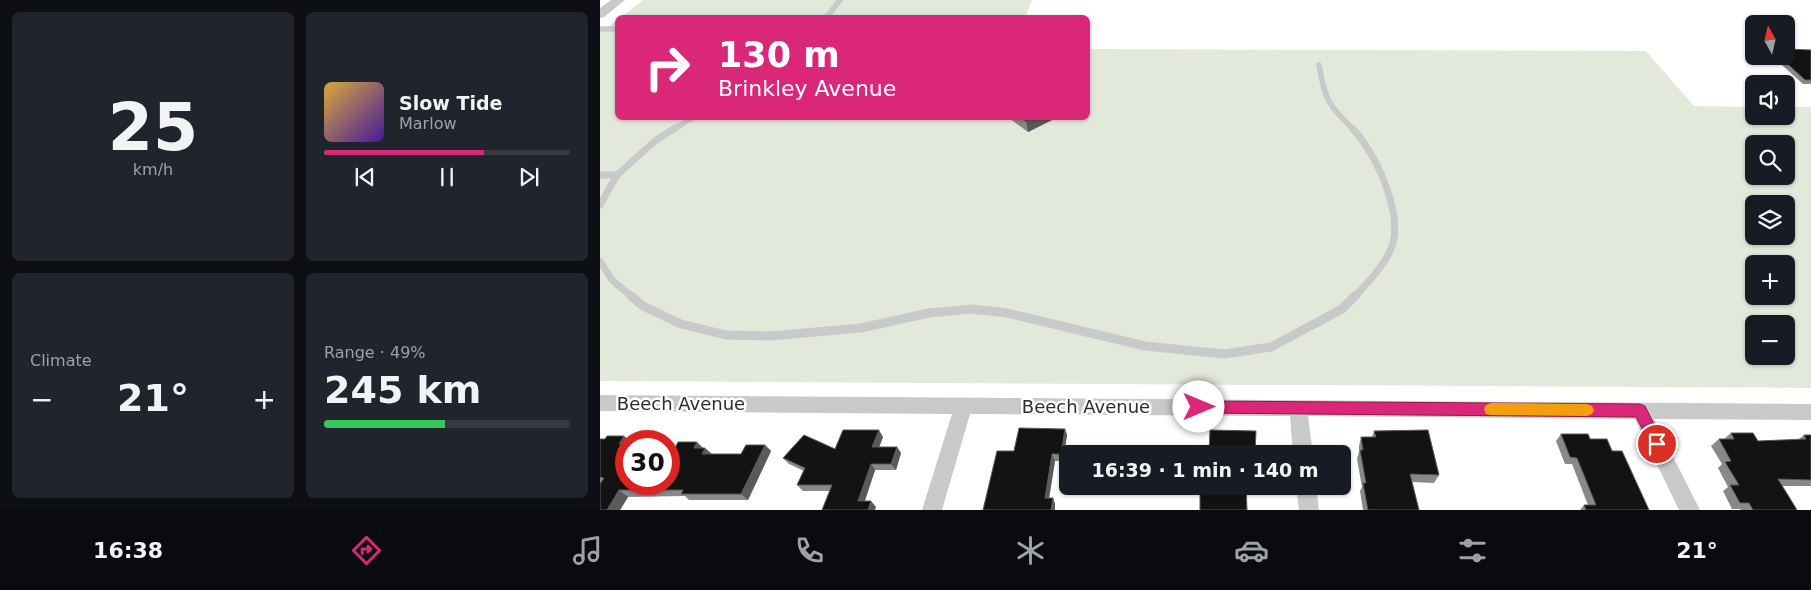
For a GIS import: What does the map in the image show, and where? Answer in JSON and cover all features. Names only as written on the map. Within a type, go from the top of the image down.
[{"type":"street","points":[[600,14],[618,0]]},
{"type":"street","name":"Beech Avenue","points":[[600,403],[1811,412]]},
{"type":"street","points":[[932,510],[963,406]]},
{"type":"street","points":[[1298,408],[1302,445]]},
{"type":"street","points":[[1640,410],[1690,510]]},
{"type":"street","points":[[1307,495],[1308,510]]},
{"type":"lane","points":[[828,15],[840,0]]},
{"type":"lane","points":[[600,29],[615,29]]},
{"type":"lane","points":[[600,261],[612,280],[643,306],[681,324],[726,334],[770,336],[861,328],[929,313],[971,309],[1006,313],[1145,346],[1224,354],[1271,347],[1342,310],[1372,278],[1390,250],[1395,223],[1390,196],[1375,161],[1359,136],[1331,107],[1325,96],[1319,65]]},
{"type":"lane","points":[[600,205],[617,175],[654,141],[689,120]]},
{"type":"lane","points":[[600,175],[617,175]]},
{"type":"green space","points":[[643,0],[1032,0],[1026,15],[624,15]]},
{"type":"green space","points":[[615,22],[615,120],[1090,120],[1090,49],[1646,51],[1694,106],[1745,107],[1745,125],[1795,125],[1795,107],[1811,107],[1811,388],[600,381],[600,33]]},
{"type":"building","points":[[1795,49],[1811,50],[1811,80],[1805,80],[1789,65],[1795,65]]},
{"type":"building","points":[[1019,428],[1065,429],[1062,445],[1059,445],[1059,454],[1052,454],[1045,498],[1053,498],[1051,510],[983,510],[997,451],[1014,451]]},
{"type":"building","points":[[843,430],[879,430],[872,447],[897,447],[891,464],[871,464],[858,501],[871,501],[868,510],[822,510],[832,485],[797,485],[805,468],[783,458],[804,435],[835,449]]},
{"type":"building","points":[[1210,430],[1256,431],[1255,445],[1209,445]]},
{"type":"building","points":[[1428,430],[1439,475],[1410,474],[1419,510],[1368,510],[1363,483],[1366,483],[1360,450],[1363,450],[1361,437],[1376,437],[1374,431]]},
{"type":"building","points":[[1731,433],[1753,433],[1758,441],[1806,439],[1804,435],[1811,435],[1811,480],[1778,479],[1797,510],[1753,510],[1749,503],[1740,503],[1730,485],[1739,485],[1725,462],[1731,461],[1719,439],[1734,439]]},
{"type":"building","points":[[1561,434],[1588,434],[1590,439],[1607,439],[1612,451],[1622,451],[1649,510],[1586,510],[1584,505],[1596,505],[1577,458],[1570,457]]},
{"type":"building","points":[[607,436],[615,436],[616,495],[607,510],[600,510],[600,484],[604,478],[600,477],[600,439],[605,439]]},
{"type":"building","points":[[680,442],[697,442],[694,448],[705,448],[702,454],[741,454],[746,445],[765,445],[741,494],[681,494],[683,490],[680,490]]},
{"type":"building","points":[[1200,495],[1246,495],[1247,510],[1200,510]]},
{"type":"slow traffic","points":[[1491,409],[1587,410]]},
{"type":"route","points":[[1199,407],[1640,410],[1657,444]]}]
